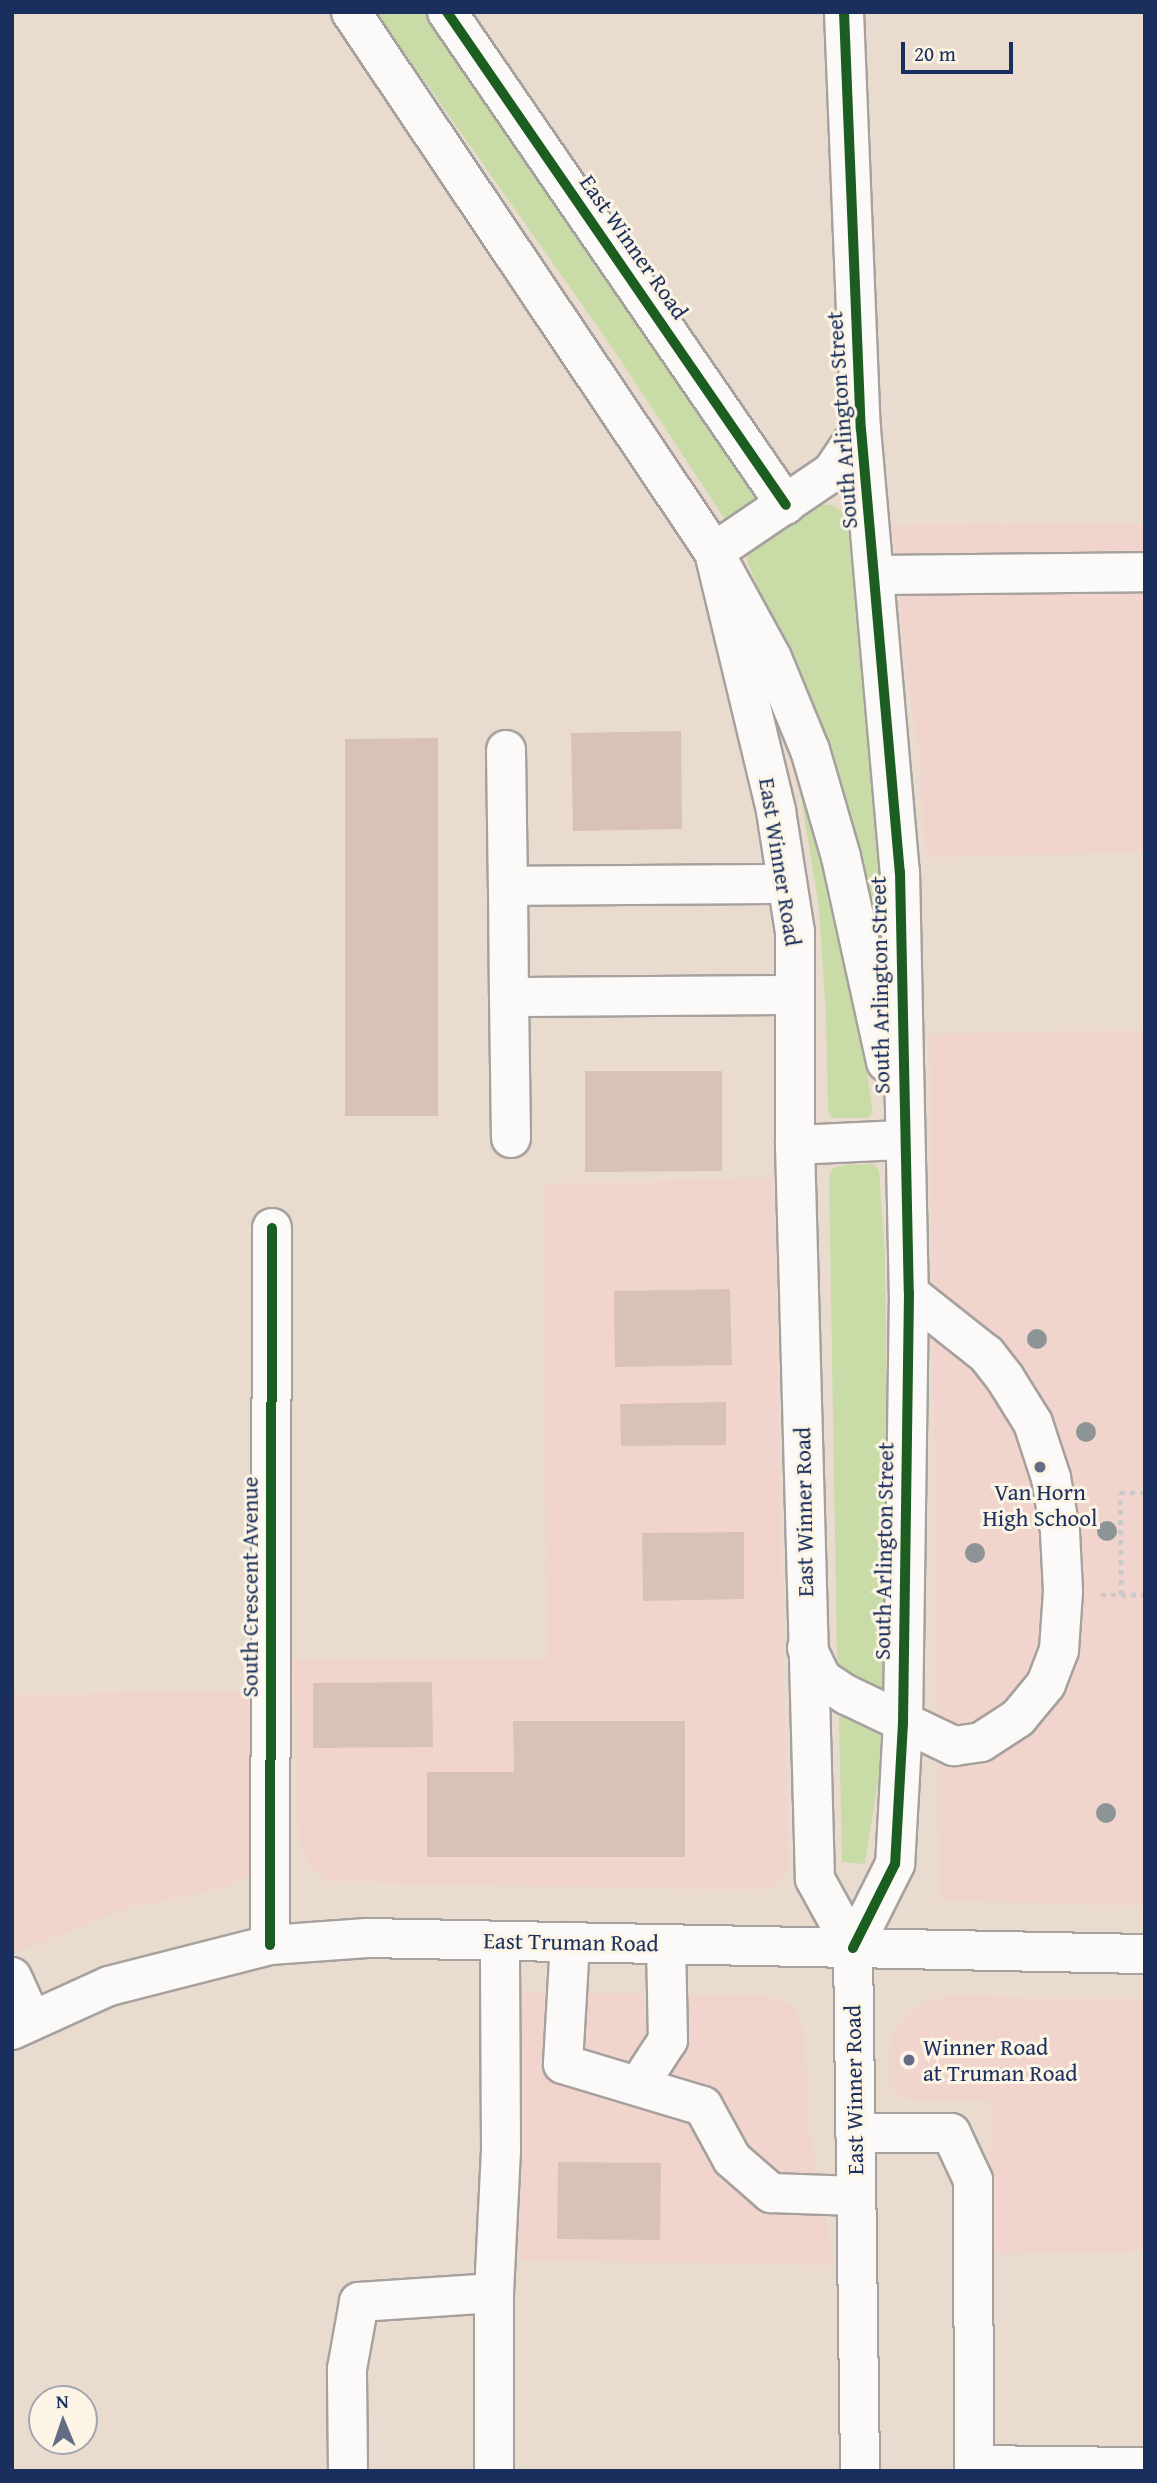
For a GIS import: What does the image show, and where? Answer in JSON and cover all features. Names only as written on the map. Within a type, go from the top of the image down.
[{"type":"street","name":"East Winner Road","points":[[351,12],[714,552],[772,659],[810,750],[841,857],[903,1140]]},
{"type":"street","name":"East Winner Road","points":[[447,12],[786,505]]},
{"type":"street","name":"South Arlington Street","points":[[844,12],[861,429],[900,872],[903,1140],[909,1293],[903,1723],[895,1864],[853,1948]]},
{"type":"street","points":[[714,552],[832,472],[861,429]]},
{"type":"street","name":"East Winner Road","points":[[714,552],[776,811],[795,932],[795,1145],[815,1878],[853,1948],[860,2471]]},
{"type":"street","points":[[874,575],[1145,572]]},
{"type":"street","points":[[506,750],[511,1138]]},
{"type":"street","points":[[508,886],[787,884]]},
{"type":"street","points":[[509,998],[795,995]]},
{"type":"street","points":[[795,1145],[903,1140]]},
{"type":"street","name":"South Crescent Avenue","points":[[270,1945],[272,1228]]},
{"type":"street","points":[[807,1648],[822,1679],[942,1742],[967,1745],[981,1742],[1018,1718],[1046,1684],[1059,1650],[1063,1591],[1060,1531],[1051,1478],[1033,1423],[1006,1378],[986,1354],[909,1293]]},
{"type":"street","name":"East Truman Road","points":[[22,2026],[109,1986],[270,1945],[367,1938],[1145,1954]]},
{"type":"street","points":[[495,2471],[494,2293],[501,2150],[500,1941]]},
{"type":"street","points":[[570,1942],[563,2064],[703,2106],[732,2159],[771,2193],[856,2196]]},
{"type":"street","points":[[638,2086],[668,2040],[666,1944]]},
{"type":"street","points":[[12,1977],[22,2026]]},
{"type":"street","points":[[855,2133],[951,2133],[972,2180],[974,2468],[1145,2467]]},
{"type":"street","points":[[348,2471],[347,2369],[359,2302],[494,2293]]},
{"type":"path","points":[[1121,1595],[1120,1493],[1145,1493]]},
{"type":"path","points":[[1088,1596],[1145,1594]]},
{"type":"shaded area","points":[[1145,524],[1145,852],[926,857],[921,773],[905,655],[892,525]]},
{"type":"shaded area","name":"Van Horn High School","points":[[1145,1030],[1145,1906],[939,1900],[930,1034]]},
{"type":"shaded area","points":[[773,1178],[788,1868],[775,1887],[751,1890],[329,1882],[310,1867],[299,1840],[293,1660],[547,1659],[544,1184]]},
{"type":"shaded area","points":[[252,1691],[255,1848],[250,1875],[224,1888],[127,1908],[12,1954],[12,1694]]},
{"type":"shaded area","points":[[513,1992],[768,1996],[794,2007],[803,2028],[810,2129],[834,2265],[520,2260]]},
{"type":"shaded area","points":[[944,1996],[1145,1999],[1145,2251],[990,2254],[990,2101],[899,2099],[889,2082],[891,2034],[909,2011]]},
{"type":"green space","points":[[376,12],[426,12],[586,240],[755,493],[758,504],[726,521],[612,347]]},
{"type":"green space","points":[[817,505],[832,505],[842,511],[848,529],[885,853],[894,1023],[789,659],[747,561],[747,551]]},
{"type":"green space","points":[[804,776],[853,981],[873,1113],[867,1118],[831,1118],[828,1111],[826,1016],[819,907],[798,779]]},
{"type":"green space","points":[[873,1164],[879,1170],[885,1255],[890,1685],[887,1697],[839,1668],[837,1654],[829,1176],[833,1168]]},
{"type":"green space","points":[[842,1712],[881,1727],[885,1736],[865,1864],[842,1862],[839,1719]]},
{"type":"building","points":[[681,731],[682,829],[573,831],[571,733]]},
{"type":"building","points":[[438,738],[438,1116],[345,1116],[345,739]]},
{"type":"building","points":[[585,1071],[722,1071],[722,1171],[585,1172]]},
{"type":"building","points":[[730,1289],[732,1365],[615,1367],[614,1291]]},
{"type":"building","points":[[726,1402],[726,1445],[621,1446],[620,1404]]},
{"type":"building","points":[[744,1532],[744,1599],[643,1601],[642,1533]]},
{"type":"building","points":[[432,1682],[433,1747],[313,1748],[313,1683]]},
{"type":"building","points":[[513,1721],[685,1721],[685,1857],[427,1857],[427,1772],[514,1772]]},
{"type":"building","points":[[558,2162],[661,2163],[660,2240],[557,2239]]},
{"type":"cycle path","points":[[447,12],[786,505]]},
{"type":"cycle path","points":[[844,12],[861,429],[900,872],[909,1293],[903,1723],[895,1864],[853,1948]]},
{"type":"cycle path","points":[[270,1945],[272,1228]]},
{"type":"place","name":"Van Horn High School","points":[[1040,1467]]},
{"type":"place","name":"Winner Road at Truman Road","points":[[909,2060]]}]
